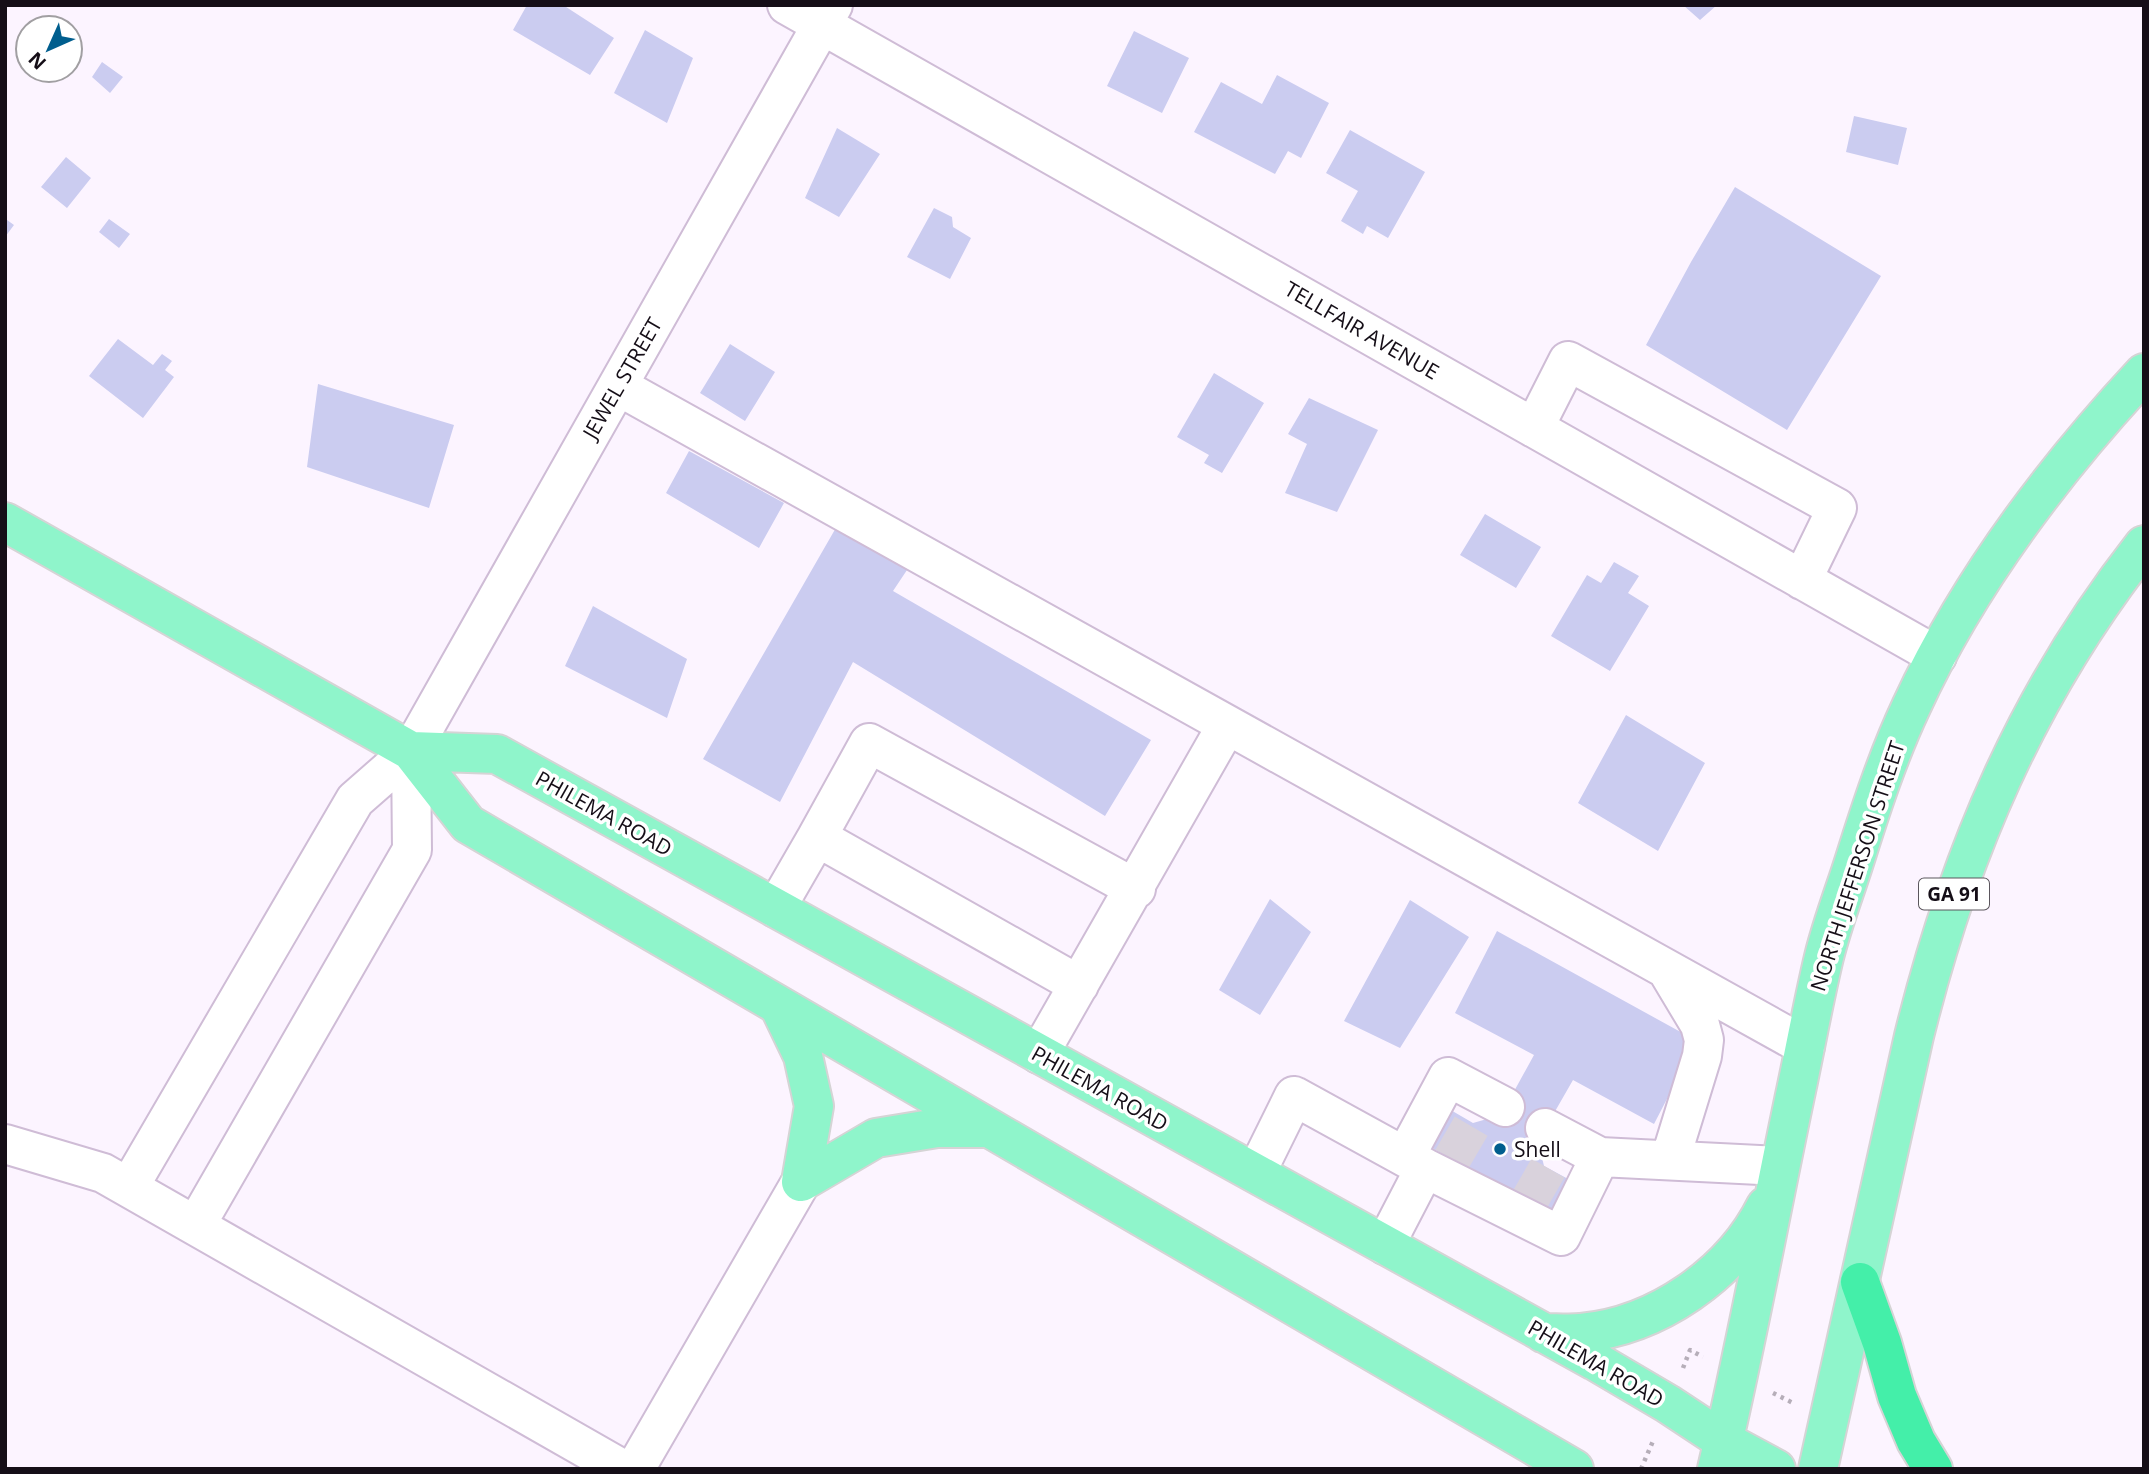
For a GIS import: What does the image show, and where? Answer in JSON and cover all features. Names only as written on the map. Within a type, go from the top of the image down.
[{"type":"highway","points":[[1860,1282],[1897,1396],[1916,1441],[1933,1469]]},
{"type":"main road","name":"NORTH JEFFERSON STREET","points":[[1720,1455],[1825,954],[1889,758],[1911,706],[1976,589],[2020,524],[2087,437],[2144,373]]},
{"type":"main road","name":"PHILEMA ROAD","points":[[5,522],[411,751],[468,824],[1574,1469]]},
{"type":"main road","name":"GA 91","points":[[1818,1469],[1931,969],[1951,902],[1975,837],[2003,774],[2039,704],[2078,637],[2144,545]]},
{"type":"main road","name":"PHILEMA ROAD","points":[[411,751],[497,754],[1668,1404],[1720,1455],[1776,1469]]},
{"type":"main road","points":[[779,1006],[803,1056],[814,1105],[801,1182]]},
{"type":"main road","points":[[801,1182],[876,1138],[937,1128],[988,1128]]},
{"type":"main road","points":[[1544,1333],[1582,1333],[1616,1326],[1649,1315],[1681,1298],[1727,1260],[1747,1237],[1763,1211],[1778,1175]]},
{"type":"street","name":"TELLFAIR AVENUE","points":[[787,5],[828,15],[1534,428],[1937,656]]},
{"type":"street","name":"JEWEL STREET","points":[[411,751],[828,15]]},
{"type":"street","points":[[1534,428],[1568,361],[1837,508],[1802,580]]},
{"type":"street","points":[[618,386],[1805,1046]]},
{"type":"street","points":[[1040,1054],[1227,725]]},
{"type":"street","points":[[776,908],[869,743],[1136,889]]},
{"type":"street","points":[[128,1187],[355,800],[411,751]]},
{"type":"street","points":[[196,1225],[412,850],[411,751]]},
{"type":"street","points":[[817,837],[1079,985]]},
{"type":"street","points":[[1666,968],[1700,1025],[1704,1040],[1702,1056],[1670,1160]]},
{"type":"street","points":[[1385,1245],[1431,1165],[1448,1077],[1488,1109]]},
{"type":"street","points":[[1256,1173],[1294,1096],[1525,1209],[1561,1237],[1601,1157]]},
{"type":"street","points":[[5,1144],[103,1173],[622,1469]]},
{"type":"street","points":[[1552,1145],[1601,1157],[1670,1160],[1778,1175]]},
{"type":"street","points":[[635,1469],[801,1182]]},
{"type":"building","points":[[527,5],[563,5],[614,38],[590,75],[513,30]]},
{"type":"building","points":[[1683,5],[1717,5],[1700,20]]},
{"type":"building","points":[[645,30],[693,58],[667,123],[614,93]]},
{"type":"building","points":[[1134,31],[1189,58],[1162,113],[1107,86]]},
{"type":"building","points":[[102,62],[123,77],[110,93],[92,77]]},
{"type":"building","points":[[1277,75],[1329,103],[1301,158],[1288,151],[1275,174],[1194,132],[1221,82],[1262,104]]},
{"type":"building","points":[[1854,116],[1907,128],[1898,165],[1846,152]]},
{"type":"building","points":[[837,128],[880,154],[839,217],[805,198]]},
{"type":"building","points":[[1350,130],[1425,172],[1388,238],[1367,226],[1363,234],[1341,221],[1358,191],[1326,173]]},
{"type":"building","points":[[66,157],[91,178],[67,208],[41,187]]},
{"type":"building","points":[[1735,187],[1881,276],[1787,430],[1646,345]]},
{"type":"building","points":[[934,208],[952,217],[953,227],[971,238],[950,279],[907,257]]},
{"type":"building","points":[[109,219],[130,234],[119,248],[99,232]]},
{"type":"building","points":[[5,221],[14,225],[5,237]]},
{"type":"building","points":[[118,339],[153,365],[162,354],[172,361],[165,370],[174,377],[143,418],[89,376]]},
{"type":"building","points":[[730,344],[775,372],[745,421],[700,393]]},
{"type":"building","points":[[1214,373],[1264,403],[1222,473],[1204,463],[1209,455],[1177,437]]},
{"type":"building","points":[[318,384],[454,425],[429,508],[307,467]]},
{"type":"building","points":[[1309,398],[1378,430],[1337,512],[1285,493],[1307,444],[1288,434]]},
{"type":"building","points":[[689,451],[784,503],[759,548],[666,493]]},
{"type":"building","points":[[1485,514],[1541,547],[1516,588],[1460,555]]},
{"type":"building","points":[[841,519],[911,564],[893,591],[1151,740],[1105,816],[853,662],[780,802],[703,759]]},
{"type":"building","points":[[1614,562],[1639,576],[1628,593],[1649,606],[1610,671],[1551,636],[1587,575],[1601,583]]},
{"type":"building","points":[[593,606],[687,659],[667,718],[565,666]]},
{"type":"building","points":[[1626,715],[1705,763],[1658,851],[1578,803]]},
{"type":"building","points":[[1270,899],[1311,932],[1260,1015],[1219,990]]},
{"type":"building","points":[[1410,900],[1469,937],[1400,1048],[1344,1021]]},
{"type":"building","points":[[1497,931],[1697,1041],[1654,1124],[1573,1080],[1538,1141],[1544,1166],[1570,1180],[1552,1214],[1425,1144],[1449,1109],[1473,1123],[1501,1115],[1534,1055],[1455,1013]]},
{"type":"tunnel","points":[[1452,1159],[1473,1123]]},
{"type":"tunnel","points":[[1529,1201],[1548,1168]]},
{"type":"place","name":"Shell","points":[[1500,1149]]}]
